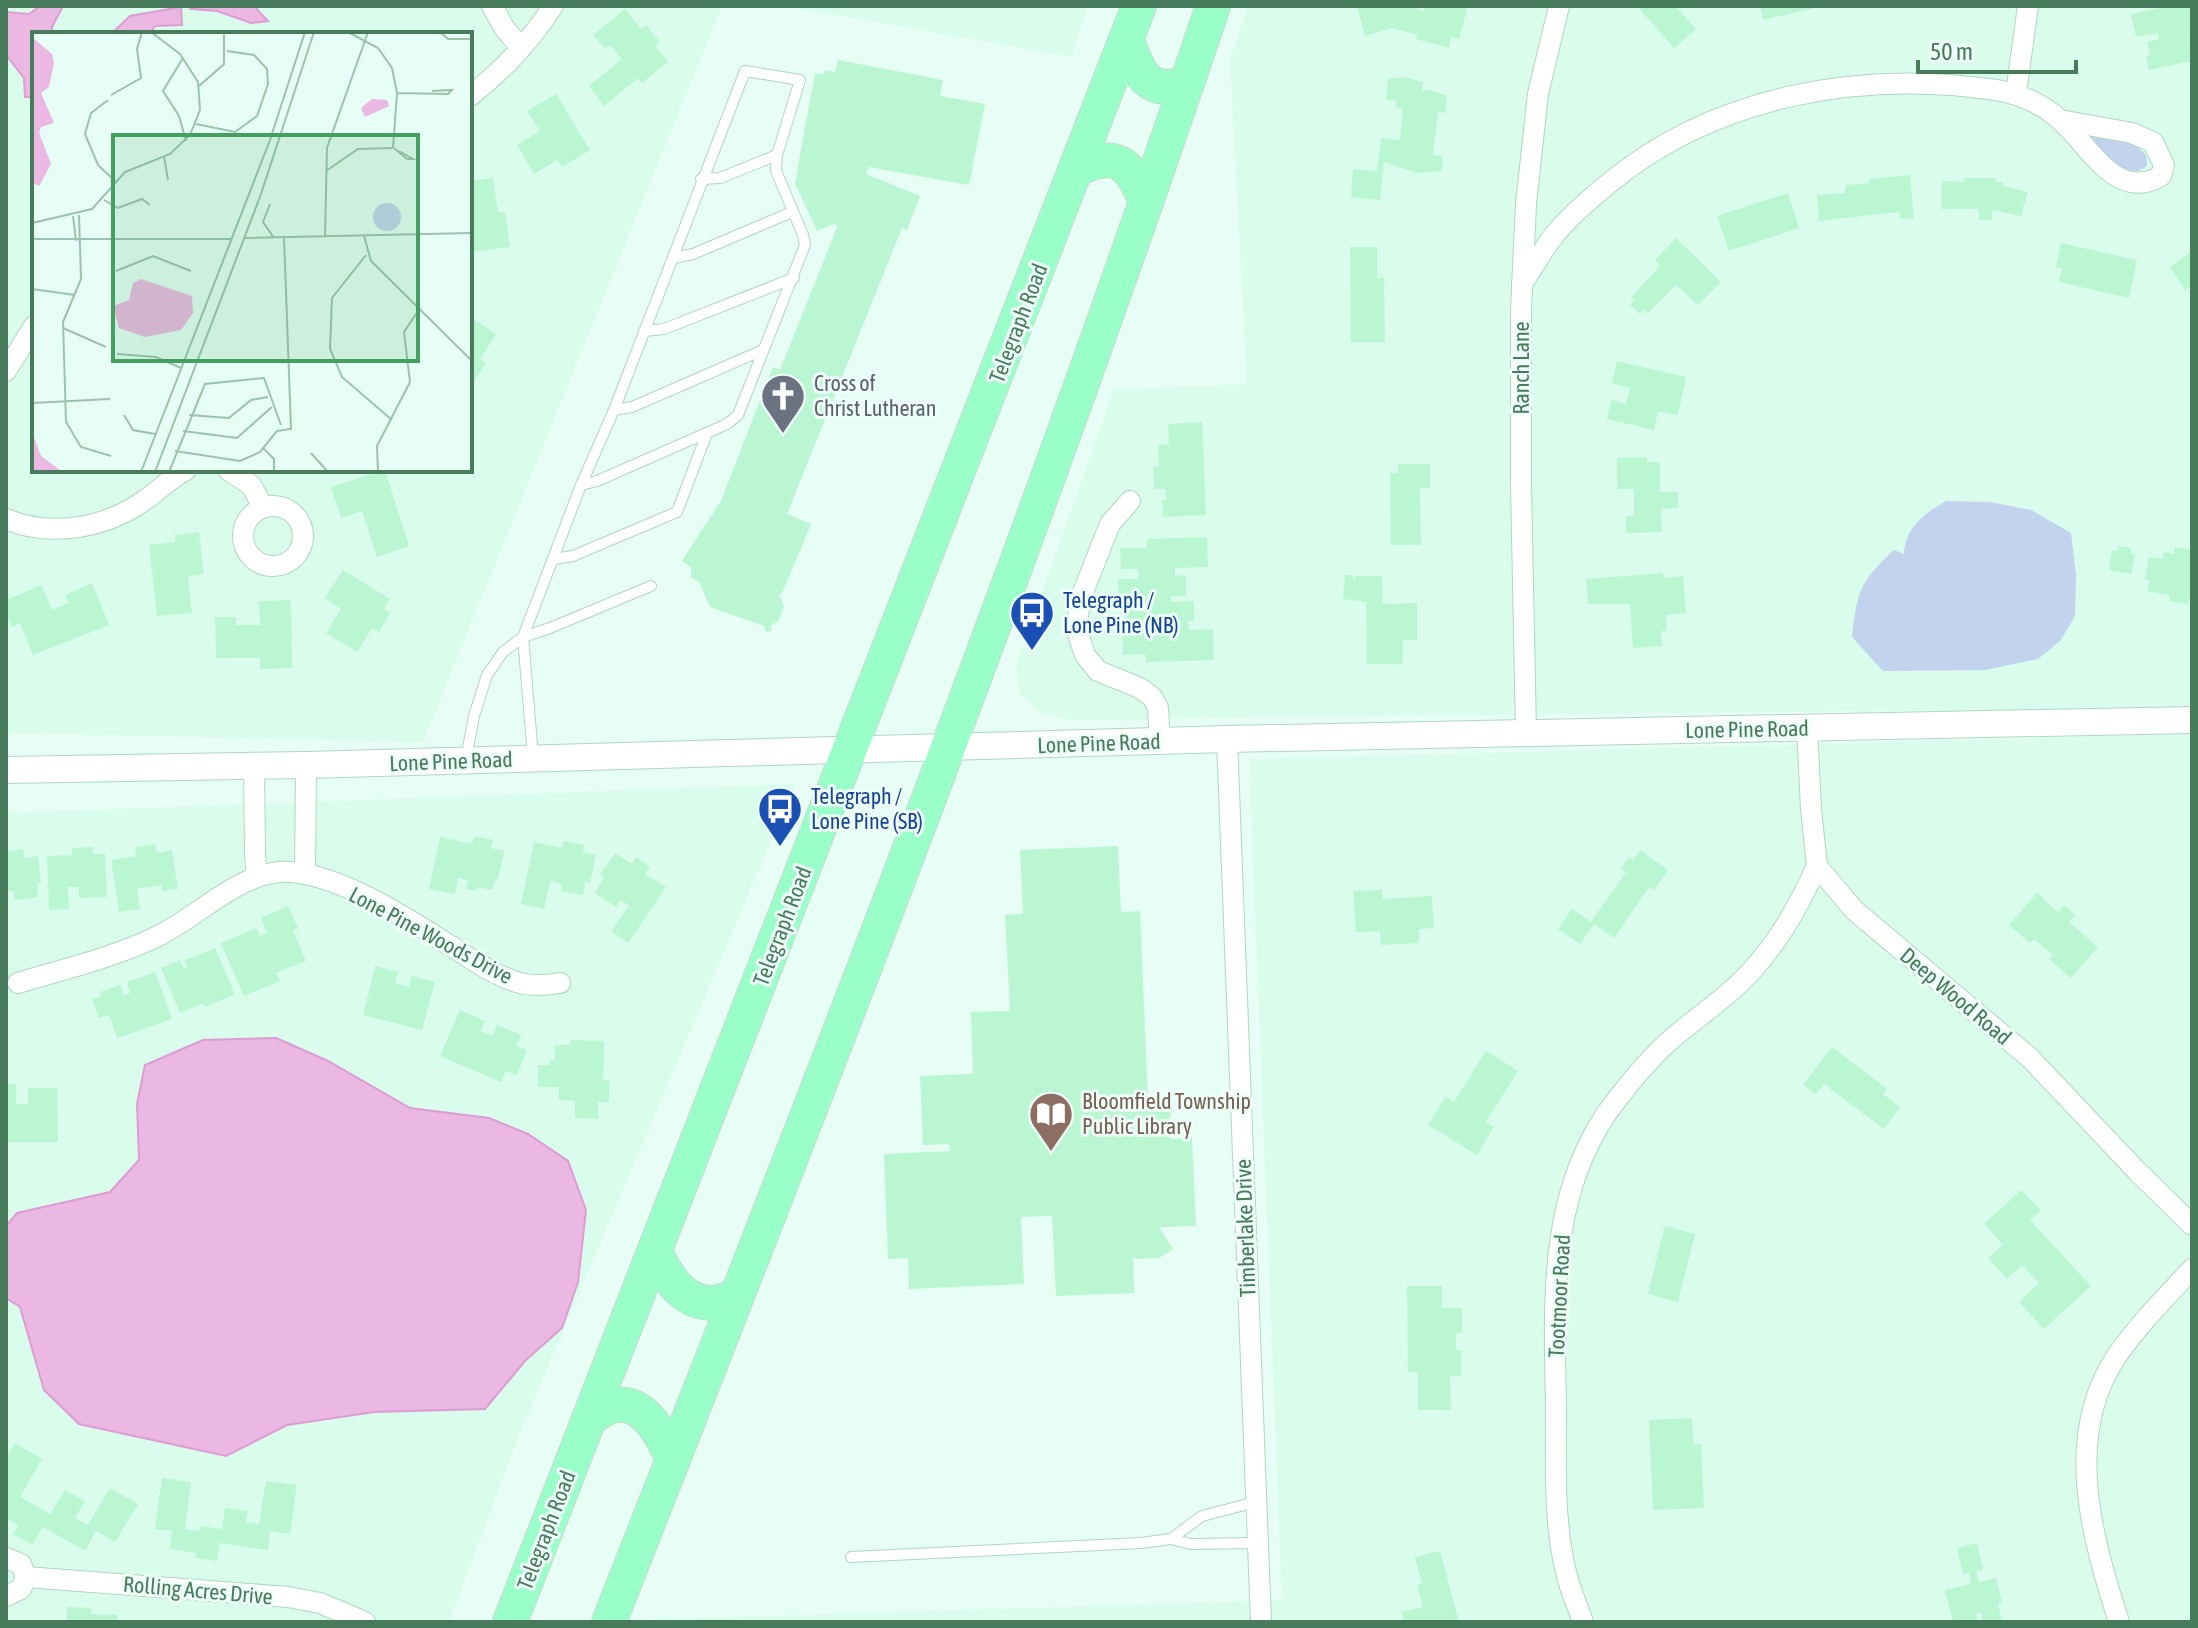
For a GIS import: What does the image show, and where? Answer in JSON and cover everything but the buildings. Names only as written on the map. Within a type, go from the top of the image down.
[{"type":"highway","name":"Telegraph Road","points":[[510,1622],[1139,6]]},
{"type":"highway","points":[[609,1622],[950,747],[1066,430],[1213,6]]},
{"type":"highway","points":[[1127,41],[1140,72],[1154,85],[1173,88],[1187,83]]},
{"type":"highway","points":[[1077,169],[1098,160],[1119,162],[1131,172],[1146,202]]},
{"type":"highway","points":[[655,1252],[667,1276],[692,1298],[711,1303],[736,1297]]},
{"type":"highway","points":[[588,1421],[608,1407],[636,1408],[655,1425],[673,1460]]},
{"type":"street","points":[[492,6],[521,48]]},
{"type":"street","points":[[472,94],[491,80],[521,48],[553,6]]},
{"type":"street","name":"Ranch Lane","points":[[1526,733],[1521,484],[1522,284],[1526,204],[1538,94],[1559,6]]},
{"type":"street","points":[[2016,93],[2028,6]]},
{"type":"street","points":[[1522,284],[1553,237],[1593,196],[1639,158],[1689,130],[1766,101],[1850,86],[1973,87],[2016,93],[2060,120],[2114,177],[2147,184],[2161,176],[2164,165],[2153,142],[2132,133],[2060,120]]},
{"type":"street","points":[[6,371],[14,339],[32,327]]},
{"type":"street","points":[[6,519],[57,529],[100,522],[123,514],[145,501],[183,472]]},
{"type":"street","points":[[231,472],[251,485],[263,507]]},
{"type":"street","points":[[1130,501],[1110,524],[1081,597],[1076,628],[1080,645],[1094,668],[1106,676],[1140,688],[1155,702],[1160,741]]},
{"type":"street","name":"Lone Pine Road","points":[[6,770],[306,765],[1227,739],[2192,720]]},
{"type":"street","points":[[1807,728],[1817,866]]},
{"type":"street","name":"Timberlake Drive","points":[[1227,739],[1261,1622]]},
{"type":"street","points":[[305,873],[306,765]]},
{"type":"street","points":[[254,766],[257,877]]},
{"type":"street","name":"Deep Wood Road","points":[[1817,866],[1854,910],[2030,1058],[2192,1225]]},
{"type":"street","name":"Tootmoor Road","points":[[1583,1622],[1566,1575],[1561,1540],[1554,1352],[1558,1243],[1574,1178],[1616,1100],[1657,1052],[1733,990],[1761,959],[1799,907],[1817,866]]},
{"type":"street","name":"Lone Pine Woods Drive","points":[[18,983],[124,950],[158,936],[206,909],[241,884],[273,872],[305,873],[330,881],[388,908],[491,971],[522,983],[541,986],[560,983]]},
{"type":"street","points":[[2119,1622],[2089,1516],[2087,1447],[2092,1420],[2098,1394],[2114,1360],[2192,1269]]},
{"type":"street","points":[[6,1558],[21,1564],[26,1577],[21,1589],[6,1596]]},
{"type":"street","name":"Rolling Acres Drive","points":[[26,1577],[288,1597],[320,1603],[365,1622]]},
{"type":"lane","points":[[533,759],[523,637],[581,485],[614,410],[701,179],[745,71],[800,80],[777,155],[776,171],[805,245],[738,415],[707,433],[597,481],[581,485]]},
{"type":"lane","points":[[701,179],[720,178],[777,155]]},
{"type":"lane","points":[[673,258],[693,254],[792,212]]},
{"type":"lane","points":[[644,331],[664,329],[794,278]]},
{"type":"lane","points":[[614,410],[632,407],[763,350]]},
{"type":"lane","points":[[554,559],[573,556],[677,512],[707,433]]},
{"type":"lane","points":[[466,760],[474,716],[487,675],[503,652],[523,637],[651,586]]},
{"type":"lane","points":[[1171,1539],[1202,1516],[1256,1502]]},
{"type":"lane","points":[[851,1557],[1171,1539],[1191,1544],[1257,1543]]},
{"type":"shaded area","points":[[6,6],[722,6],[423,742],[6,733]]},
{"type":"shaded area","points":[[40,6],[63,6],[52,32],[32,32],[32,97],[25,97],[24,78],[6,55],[6,12],[29,14]]},
{"type":"shaded area","points":[[195,6],[254,6],[268,21],[251,23],[217,11],[191,9]]},
{"type":"shaded area","points":[[785,6],[1088,6],[1071,57]]},
{"type":"shaded area","points":[[1248,6],[2192,6],[2192,708],[1075,721],[1043,714],[1020,694],[1016,666],[1114,390],[1247,384],[1230,60]]},
{"type":"shaded area","points":[[181,7],[182,25],[155,26],[151,32],[113,32],[130,16]]},
{"type":"shaded area","points":[[2089,135],[2135,144],[2146,155],[2147,166],[2138,171],[2122,169],[2100,151],[2088,138]]},
{"type":"shaded area","points":[[1946,501],[1990,502],[2031,510],[2071,533],[2076,575],[2075,616],[2060,641],[2038,659],[1985,670],[1883,671],[1852,637],[1856,608],[1867,579],[1894,550],[1904,554],[1912,528]]},
{"type":"shaded area","points":[[2192,734],[2192,1622],[650,1622],[1282,1600],[1249,759]]},
{"type":"shaded area","points":[[795,784],[519,1435],[449,1622],[6,1622],[6,813]]},
{"type":"shaded area","points":[[276,1038],[328,1061],[410,1108],[489,1118],[528,1134],[568,1161],[586,1210],[578,1282],[562,1328],[525,1361],[485,1409],[374,1412],[287,1425],[226,1456],[79,1424],[44,1390],[20,1307],[6,1298],[6,1226],[17,1213],[110,1192],[139,1160],[137,1104],[145,1065],[203,1040]]},
{"type":"place","name":"Cross of Christ Lutheran","points":[[783,435]]},
{"type":"place","name":"Telegraph / Lone Pine (NB)","points":[[1032,652]]},
{"type":"place","name":"Telegraph / Lone Pine (SB)","points":[[780,848]]},
{"type":"place","name":"Bloomfield Township Public Library","points":[[1051,1153]]}]
